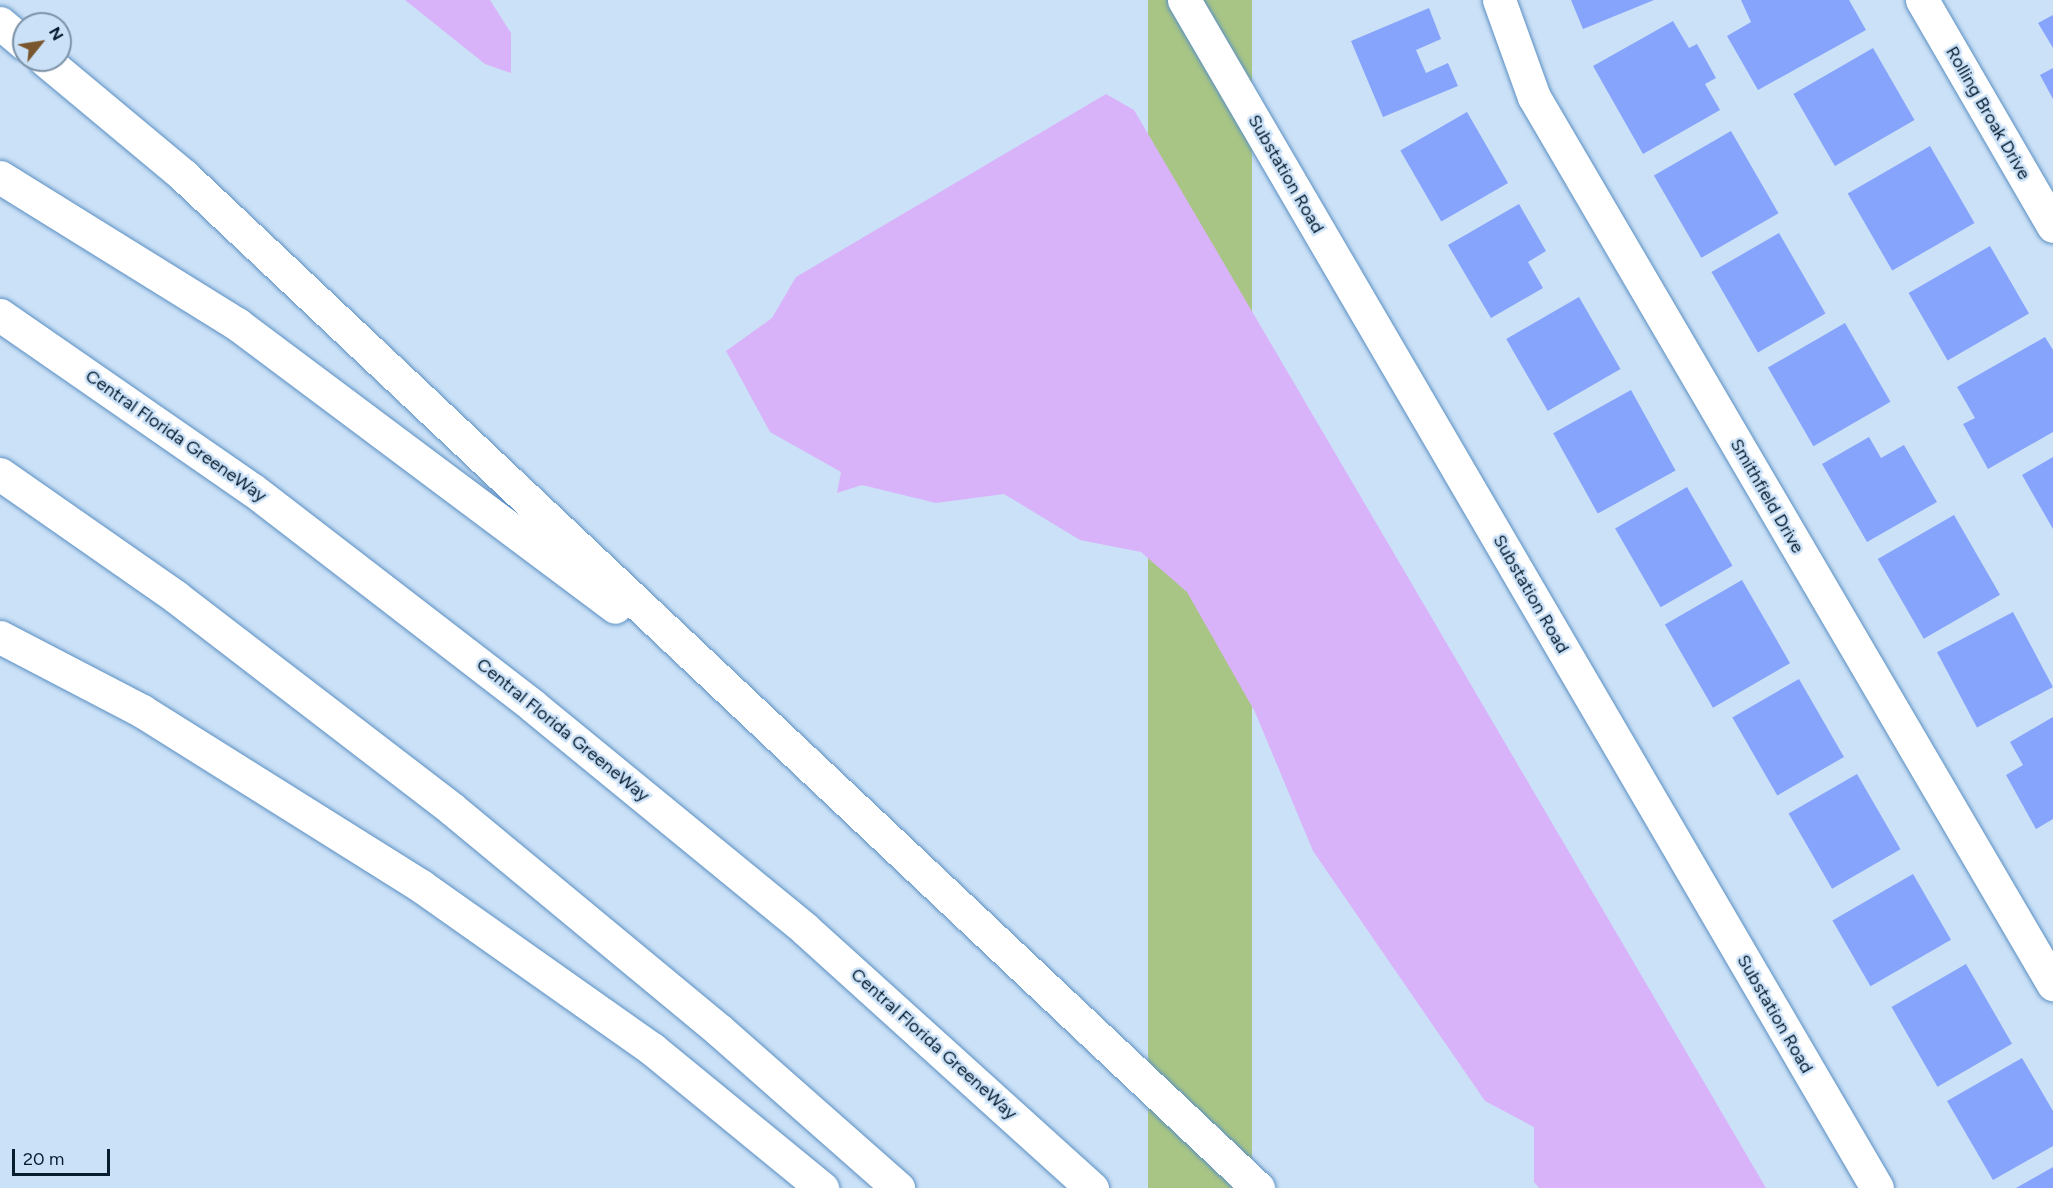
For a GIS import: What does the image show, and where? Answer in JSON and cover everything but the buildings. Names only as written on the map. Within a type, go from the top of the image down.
[{"type":"main road","name":"Substation Road","points":[[1184,0],[1877,1188]]},
{"type":"main road","name":"Smithfield Drive","points":[[1499,0],[1534,97],[2053,984]]},
{"type":"main road","name":"Rolling Broak Drive","points":[[1922,0],[2053,226]]},
{"type":"main road","points":[[0,23],[12,33]]},
{"type":"main road","points":[[59,72],[184,176],[1258,1188]]},
{"type":"main road","points":[[0,177],[237,324],[729,690]]},
{"type":"main road","name":"Central Florida GreeneWay","points":[[0,315],[253,490],[533,706],[805,929],[1092,1188]]},
{"type":"main road","points":[[0,474],[176,597],[452,809],[719,1030],[898,1188]]},
{"type":"main road","points":[[0,637],[142,711],[421,886],[652,1049],[822,1188]]},
{"type":"green space","points":[[1148,0],[1252,0],[1252,1188],[1148,1188]]},
{"type":"shaded area","points":[[405,0],[490,0],[511,33],[511,73],[485,64]]},
{"type":"shaded area","points":[[1106,94],[1134,110],[1766,1188],[1539,1188],[1534,1182],[1534,1127],[1485,1101],[1313,851],[1255,712],[1187,592],[1141,552],[1080,540],[1004,494],[936,503],[862,485],[837,493],[841,472],[770,432],[726,351],[772,318],[796,277]]}]
